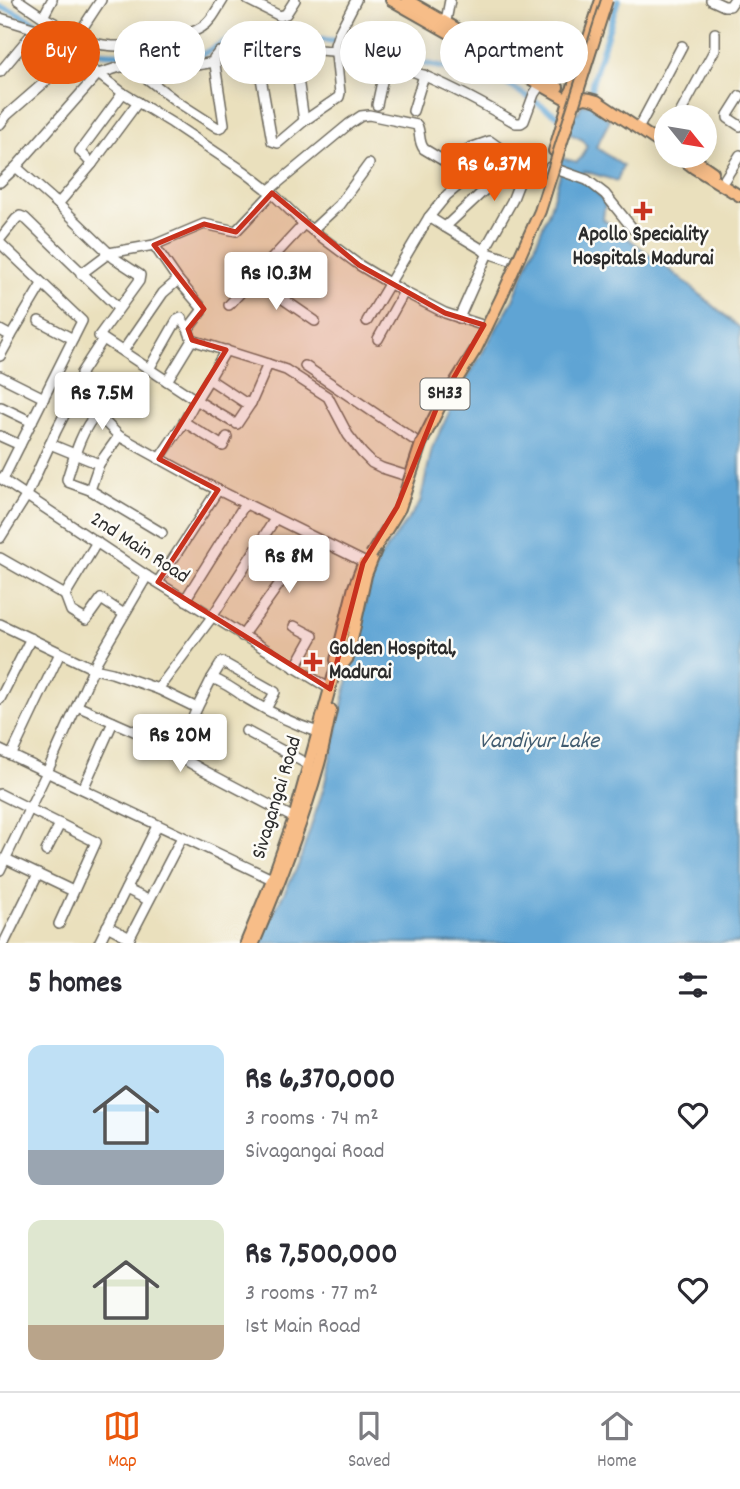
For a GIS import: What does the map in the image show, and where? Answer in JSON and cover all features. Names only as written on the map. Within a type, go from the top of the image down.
[{"type":"main road","points":[[391,0],[440,24]]},
{"type":"main road","points":[[407,0],[440,23]]},
{"type":"main road","points":[[368,557],[400,508],[421,444],[439,408],[476,349],[540,211],[605,0]]},
{"type":"main road","name":"Sivagangai Road","points":[[246,943],[302,821],[320,762],[341,662],[368,557],[397,507],[419,443],[437,407],[486,326],[551,170],[564,129],[579,100],[605,0]]},
{"type":"main road","points":[[530,84],[537,89],[579,100]]},
{"type":"main road","points":[[552,84],[579,100],[654,135]]},
{"type":"main road","points":[[699,168],[740,190]]},
{"type":"main road","points":[[705,168],[740,196]]},
{"type":"main road","name":"Sivagangai Road","points":[[254,943],[276,881],[330,689],[341,662],[348,658],[366,575],[374,554],[401,509],[422,445],[440,409],[462,375],[542,212],[551,170]]},
{"type":"street","points":[[18,0],[48,21]]},
{"type":"street","points":[[43,17],[52,0]]},
{"type":"street","points":[[87,21],[101,0]]},
{"type":"street","points":[[100,44],[116,46],[172,39],[203,26],[223,0]]},
{"type":"street","points":[[248,0],[280,16],[286,14],[295,0]]},
{"type":"street","points":[[262,84],[272,141],[278,143],[303,121],[339,97],[335,48],[339,33],[356,0]]},
{"type":"street","points":[[446,21],[450,0]]},
{"type":"street","points":[[711,0],[727,6],[734,0]]},
{"type":"street","points":[[0,18],[21,24]]},
{"type":"street","points":[[685,105],[715,49],[715,33]]},
{"type":"street","points":[[640,127],[682,46]]},
{"type":"street","points":[[0,72],[21,47]]},
{"type":"street","points":[[326,48],[340,49]]},
{"type":"street","points":[[154,84],[218,128],[222,127],[224,124],[214,58],[219,52]]},
{"type":"street","points":[[205,64],[215,62]]},
{"type":"street","points":[[100,76],[245,172],[308,227],[359,265],[389,284],[458,318],[486,326]]},
{"type":"street","points":[[426,76],[466,94],[516,123],[524,121],[537,89]]},
{"type":"street","points":[[0,124],[43,84]]},
{"type":"street","points":[[0,182],[89,84]]},
{"type":"street","points":[[298,84],[303,121]]},
{"type":"street","points":[[377,105],[382,84]]},
{"type":"street","points":[[413,111],[421,84]]},
{"type":"street","points":[[92,164],[80,151],[123,93]]},
{"type":"street","points":[[740,96],[728,118],[740,126]]},
{"type":"street","points":[[58,204],[138,102]]},
{"type":"street","points":[[81,274],[109,253],[155,245],[204,224],[236,231],[270,192],[361,116],[369,115],[417,125],[424,149],[470,176]]},
{"type":"street","points":[[454,167],[470,148],[490,141],[526,164],[584,178],[604,194],[633,229]]},
{"type":"street","points":[[367,321],[429,217],[496,146]]},
{"type":"street","points":[[723,182],[740,155]]},
{"type":"street","points":[[445,227],[491,184],[512,157]]},
{"type":"street","points":[[229,304],[308,227],[340,205],[369,164]]},
{"type":"street","points":[[458,318],[486,252],[512,201],[526,164]]},
{"type":"street","points":[[16,167],[114,258],[138,273],[141,278],[99,336],[234,423],[251,403],[268,364]]},
{"type":"street","points":[[1,479],[82,321],[0,241],[16,219],[23,217],[118,309]]},
{"type":"street","points":[[429,217],[486,252],[513,261]]},
{"type":"street","points":[[155,245],[178,280],[202,308],[188,329]]},
{"type":"street","points":[[254,279],[315,321]]},
{"type":"street","points":[[124,351],[163,293],[178,280]]},
{"type":"street","points":[[0,356],[42,284]]},
{"type":"street","points":[[379,339],[404,292]]},
{"type":"street","points":[[149,369],[179,318],[183,319],[192,340]]},
{"type":"street","points":[[39,321],[73,339]]},
{"type":"street","points":[[0,330],[11,336]]},
{"type":"street","points":[[0,538],[27,495],[82,380],[81,373],[103,339]]},
{"type":"street","points":[[192,340],[286,370],[328,397],[348,435],[372,463],[407,476]]},
{"type":"street","points":[[167,381],[192,340]]},
{"type":"street","points":[[159,459],[226,350]]},
{"type":"street","points":[[305,366],[419,443]]},
{"type":"street","points":[[0,376],[44,398]]},
{"type":"street","points":[[209,379],[244,402],[251,403]]},
{"type":"street","points":[[139,389],[97,414],[88,426],[67,480],[90,490],[162,533]]},
{"type":"street","points":[[1,407],[32,422]]},
{"type":"street","points":[[97,414],[119,436],[159,459],[312,538],[368,557]]},
{"type":"street","points":[[184,422],[223,446],[227,437]]},
{"type":"street","points":[[0,436],[20,445]]},
{"type":"street","points":[[90,490],[99,464],[119,436]]},
{"type":"street","points":[[50,444],[99,464]]},
{"type":"street","name":"2nd Main Road","points":[[1,479],[147,576],[330,689]]},
{"type":"street","points":[[158,582],[218,490]]},
{"type":"street","points":[[185,600],[246,504]]},
{"type":"street","points":[[158,689],[212,617],[275,519]]},
{"type":"street","points":[[242,636],[312,538]]},
{"type":"street","points":[[65,595],[97,542]]},
{"type":"street","points":[[0,558],[65,595],[71,611],[86,620],[101,599],[124,614]]},
{"type":"street","points":[[0,871],[94,669],[147,576]]},
{"type":"street","points":[[0,624],[94,669],[158,689],[197,708]]},
{"type":"street","points":[[294,626],[313,636],[295,668]]},
{"type":"street","points":[[0,699],[31,638]]},
{"type":"street","points":[[12,754],[60,653]]},
{"type":"street","points":[[177,756],[197,708],[222,662],[275,692],[266,709]]},
{"type":"street","points":[[212,678],[224,682],[297,725],[318,732]]},
{"type":"street","points":[[77,706],[136,732],[294,818]]},
{"type":"street","points":[[83,789],[113,722]]},
{"type":"street","points":[[246,731],[309,765]]},
{"type":"street","points":[[0,750],[276,881]]},
{"type":"street","points":[[0,794],[96,842],[59,924]]},
{"type":"street","points":[[46,851],[60,824]]},
{"type":"street","points":[[99,943],[157,825]]},
{"type":"street","points":[[107,926],[128,941],[182,837]]},
{"type":"street","points":[[6,859],[73,891]]},
{"type":"street","points":[[4,943],[38,874]]},
{"type":"street","points":[[126,889],[148,901]]},
{"type":"highlighted area","points":[[272,193],[359,265],[445,313],[484,325],[437,407],[397,507],[363,563],[330,689],[158,582],[218,490],[159,459],[226,350],[192,340],[188,329],[204,309],[154,245],[204,224],[236,232]]},
{"type":"water","name":"Vandiyur Lake","points":[[582,104],[590,106],[610,120],[596,147],[623,166],[617,181],[584,171],[581,180],[592,187],[605,203],[603,219],[740,328],[740,943],[258,943],[298,866],[324,787],[363,611],[378,560],[420,503],[432,448],[457,396],[513,300],[549,211],[560,175],[561,158],[577,162],[587,146],[583,140],[562,130],[570,111],[578,113]]},
{"type":"waterway","points":[[589,113],[592,83],[618,0]]},
{"type":"waterway","points":[[0,7],[13,11],[82,47],[101,53],[124,54],[152,50],[203,54],[233,37],[327,40],[368,45],[422,63],[502,81],[566,121]]},
{"type":"place","name":"Apollo Speciality Hospitals Madurai","points":[[643,211]]},
{"type":"place","name":"Golden Hospital, Madurai","points":[[313,662]]}]
